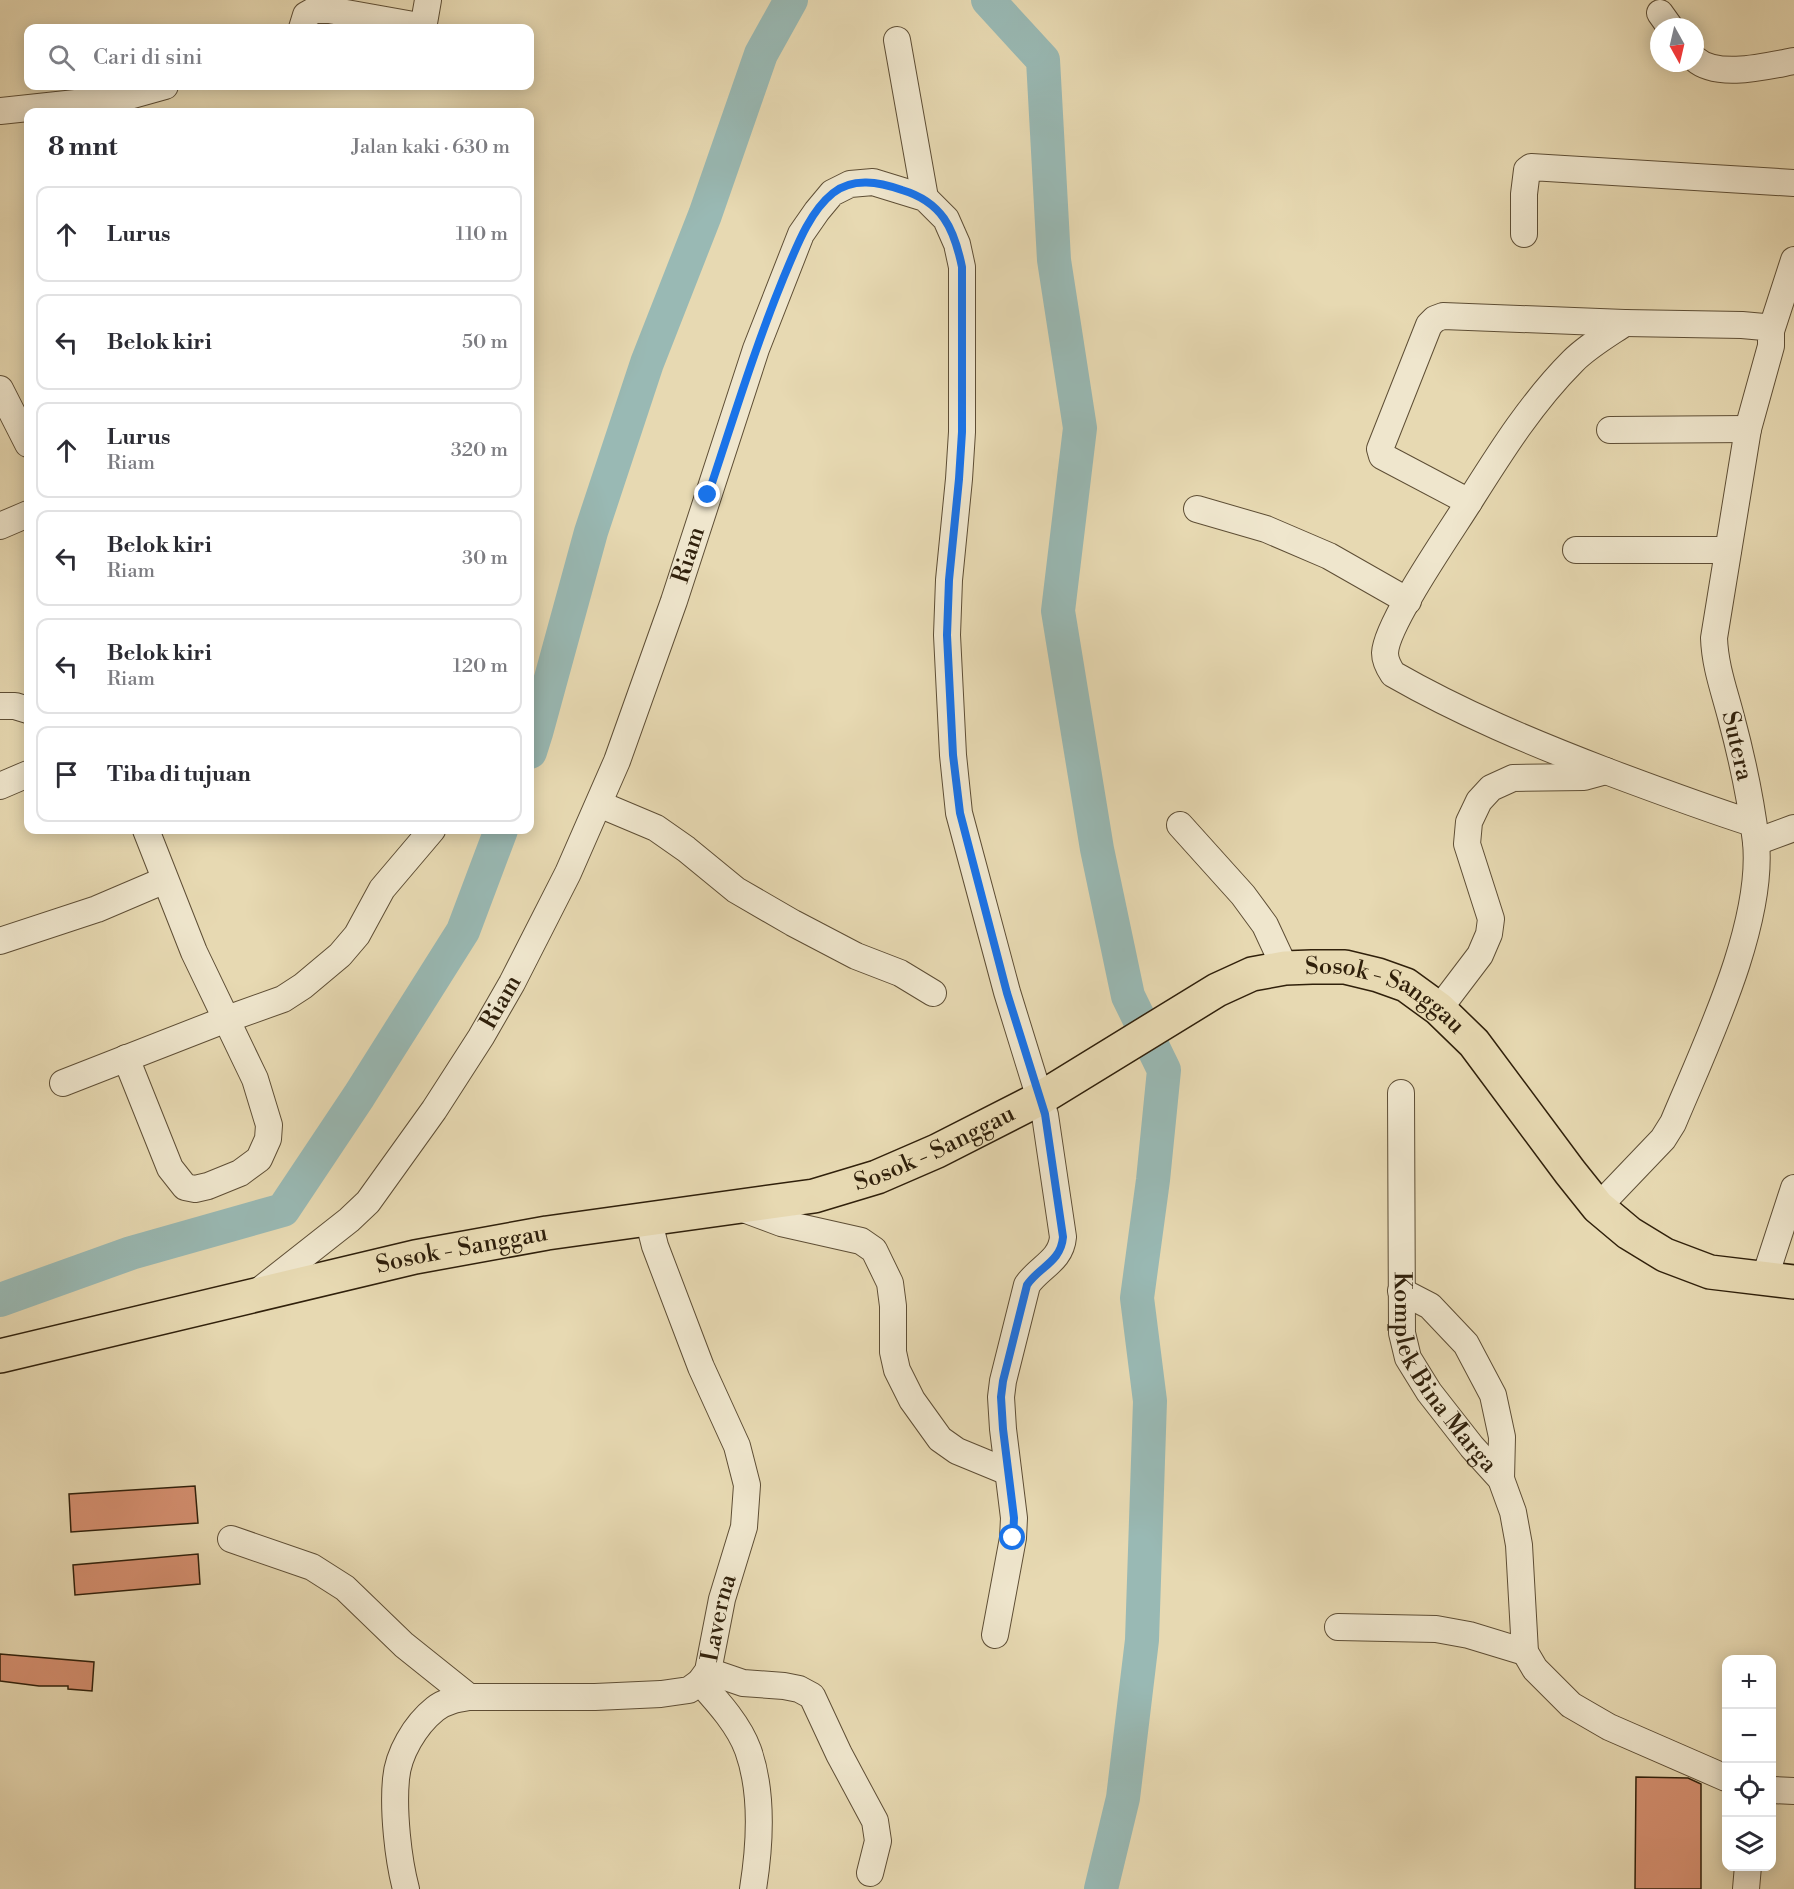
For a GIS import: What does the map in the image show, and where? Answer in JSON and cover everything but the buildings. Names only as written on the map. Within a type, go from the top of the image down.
[{"type":"highway","name":"Sosok - Sanggau","points":[[0,1356],[415,1257],[547,1233],[814,1196],[877,1177],[937,1151],[1041,1098],[1217,990],[1252,974],[1285,968],[1345,967],[1407,985],[1439,1009],[1474,1043],[1598,1207],[1629,1233],[1665,1255],[1710,1272],[1779,1281]]},
{"type":"street","points":[[422,24],[428,0]]},
{"type":"street","points":[[303,24],[306,15],[315,10],[329,10],[408,24]]},
{"type":"street","points":[[897,40],[925,198]]},
{"type":"street","points":[[1704,64],[1710,68],[1742,69],[1794,61]]},
{"type":"street","points":[[28,108],[122,98],[151,90]]},
{"type":"street","points":[[0,111],[24,108]]},
{"type":"street","points":[[1524,234],[1524,194],[1527,170],[1532,167],[1794,183]]},
{"type":"street","name":"Riam","points":[[252,1296],[362,1208],[409,1148],[481,1037],[512,983],[568,873],[617,760],[674,601],[756,349],[801,234],[832,193],[850,184],[873,182],[925,198],[946,219],[957,244],[962,267],[962,432],[949,580],[947,635],[953,755],[958,801],[1007,993],[1041,1098],[1053,1160],[1063,1237],[1062,1247],[1027,1285],[1003,1381],[1001,1397],[1014,1518],[1013,1538],[994,1635]]},
{"type":"street","name":"Sutera","points":[[1598,1207],[1663,1139],[1673,1123],[1727,991],[1753,897],[1754,832],[1743,764],[1717,669],[1714,638],[1748,429],[1771,345],[1772,331],[1794,260]]},
{"type":"street","points":[[1469,502],[1380,453],[1429,325],[1435,319],[1443,316],[1742,325],[1764,327],[1772,331]]},
{"type":"street","points":[[1624,323],[1574,360],[1505,444],[1392,630],[1385,654],[1388,665],[1393,674],[1473,716],[1545,748],[1700,807],[1754,832],[1794,828]]},
{"type":"street","points":[[0,389],[24,436]]},
{"type":"street","points":[[1610,430],[1748,429]]},
{"type":"street","points":[[1197,509],[1266,529],[1329,556],[1408,601]]},
{"type":"street","points":[[0,526],[24,516]]},
{"type":"street","points":[[1576,550],[1728,550]]},
{"type":"street","points":[[0,706],[24,709]]},
{"type":"street","points":[[1439,1009],[1480,955],[1489,934],[1491,919],[1467,844],[1469,822],[1479,801],[1491,788],[1514,778],[1584,777],[1606,771]]},
{"type":"street","points":[[0,786],[24,776]]},
{"type":"street","points":[[599,804],[656,828],[736,890],[793,923],[856,956],[900,973],[933,993]]},
{"type":"street","points":[[1180,825],[1243,895],[1264,925],[1285,968]]},
{"type":"street","points":[[126,1058],[163,1151],[178,1180],[185,1187],[195,1189],[208,1186],[240,1173],[259,1159],[268,1139],[269,1125],[255,1079],[194,952],[148,834]]},
{"type":"street","points":[[63,1083],[283,999],[320,973],[357,936],[382,889],[429,834]]},
{"type":"street","points":[[0,941],[97,909],[165,880]]},
{"type":"street","name":"Komplek Bina Marga","points":[[1401,1093],[1402,1333],[1408,1358],[1429,1392],[1472,1447],[1501,1479],[1513,1512],[1519,1545],[1525,1652]]},
{"type":"street","points":[[1779,1281],[1794,1188]]},
{"type":"street","points":[[738,1207],[781,1222],[861,1241],[874,1250],[890,1283],[893,1306],[893,1352],[897,1370],[912,1400],[940,1438],[957,1451],[1008,1472]]},
{"type":"street","name":"Laverna","points":[[406,1889],[401,1870],[396,1779],[402,1752],[421,1724],[436,1708],[453,1700],[470,1697],[595,1697],[661,1694],[689,1690],[704,1676],[722,1599],[744,1527],[747,1485],[737,1446],[701,1367],[659,1257],[648,1218]]},
{"type":"street","points":[[1401,1291],[1430,1306],[1466,1344],[1493,1395],[1502,1437],[1501,1479]]},
{"type":"street","points":[[231,1539],[312,1567],[345,1588],[404,1645],[470,1697]]},
{"type":"street","points":[[1338,1627],[1436,1629],[1469,1635],[1525,1652],[1535,1670],[1571,1705],[1608,1727],[1722,1776]]},
{"type":"street","points":[[704,1676],[743,1683],[784,1686],[799,1689],[812,1696],[838,1754],[875,1821],[878,1841],[870,1873]]},
{"type":"street","points":[[704,1676],[733,1722],[747,1749],[754,1771],[758,1806],[758,1840],[753,1889]]},
{"type":"street","points":[[1776,1790],[1794,1791]]},
{"type":"street","points":[[1746,1889],[1748,1871]]},
{"type":"waterway","points":[[534,739],[591,532],[647,363],[705,215],[761,54],[791,0]]},
{"type":"waterway","points":[[988,0],[1043,60],[1054,260],[1080,428],[1058,611],[1097,849],[1128,996],[1164,1070],[1153,1180],[1137,1298],[1150,1401],[1142,1640],[1123,1798],[1101,1889]]},
{"type":"waterway","points":[[0,1300],[131,1253],[283,1210],[359,1096],[463,931],[499,834]]},
{"type":"route","points":[[708,495],[775,298],[801,234],[817,211],[832,193],[850,184],[873,182],[925,198],[946,219],[957,244],[962,267],[962,432],[949,580],[947,635],[953,755],[960,813],[1007,993],[1045,1114],[1063,1237],[1062,1247],[1056,1256],[1033,1276],[1027,1285],[1003,1381],[1001,1397],[1003,1429],[1014,1518],[1013,1538]]}]
